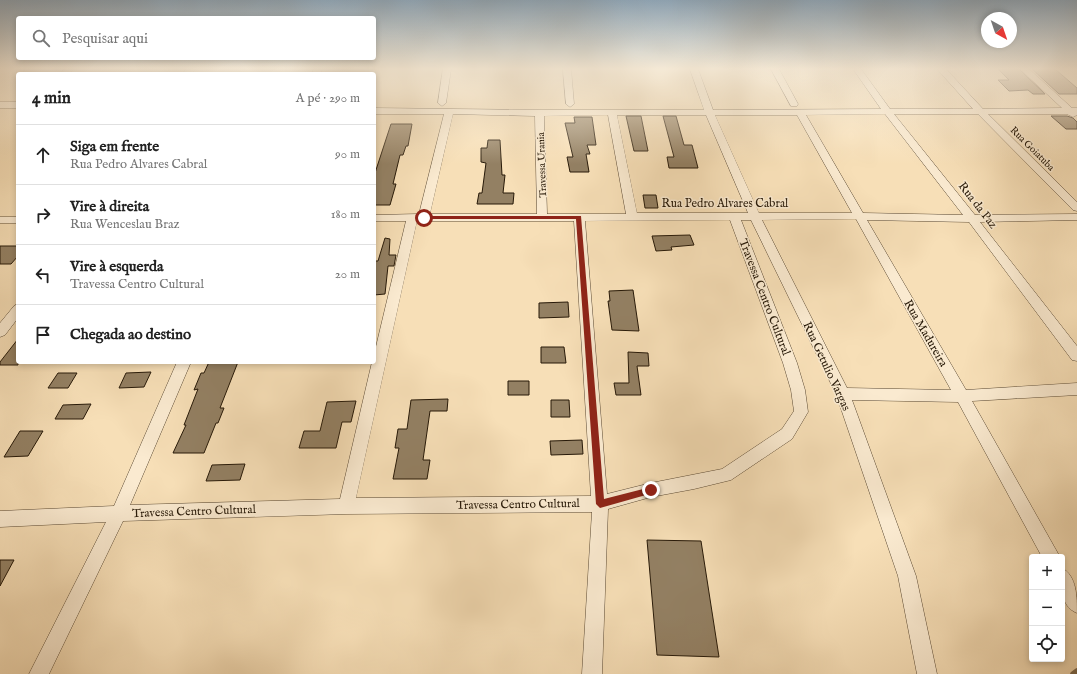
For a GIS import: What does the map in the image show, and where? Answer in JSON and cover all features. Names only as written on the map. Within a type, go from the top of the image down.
[{"type":"street","name":"Rua Getulio Vargas","points":[[705,100],[755,216],[842,394],[907,576],[927,674]]},
{"type":"street","name":"Rua Madureira","points":[[793,100],[962,396],[1049,554]]},
{"type":"street","name":"Rua da Paz","points":[[880,100],[972,218],[1077,356]]},
{"type":"street","name":"Rua Goiatuba","points":[[969,100],[1077,208]]},
{"type":"street","points":[[1058,100],[1073,111],[1077,117]]},
{"type":"street","points":[[376,107],[442,103],[530,104]]},
{"type":"street","points":[[554,104],[708,108],[976,108],[1073,111]]},
{"type":"street","points":[[976,108],[1077,104]]},
{"type":"street","points":[[0,105],[16,105]]},
{"type":"street","points":[[376,107],[450,111],[539,113],[708,108]]},
{"type":"street","points":[[346,506],[418,218],[450,111]]},
{"type":"street","points":[[612,112],[632,217]]},
{"type":"street","points":[[0,113],[16,113]]},
{"type":"street","name":"Travessa Urania","points":[[539,113],[542,217]]},
{"type":"street","name":"Rua Pedro Alvares Cabral","points":[[376,218],[734,216],[972,218],[1077,217]]},
{"type":"street","name":"Travessa Centro Cultural","points":[[0,519],[163,511],[346,506],[600,504],[651,490],[725,475],[787,434],[801,412],[798,390],[790,363],[734,216]]},
{"type":"street","points":[[579,218],[600,504],[592,674]]},
{"type":"street","points":[[0,220],[16,220]]},
{"type":"street","points":[[0,332],[16,312]]},
{"type":"street","points":[[39,674],[118,514],[183,364]]},
{"type":"street","points":[[842,394],[962,396],[1077,389]]},
{"type":"street","points":[[1065,582],[1077,604]]},
{"type":"building","points":[[626,116],[641,116],[648,151],[634,151]]},
{"type":"building","points":[[663,116],[676,116],[684,145],[692,145],[698,168],[669,168],[667,157],[674,157]]},
{"type":"building","points":[[1051,116],[1067,116],[1073,118],[1077,122],[1077,129],[1066,129]]},
{"type":"building","points":[[574,117],[592,117],[596,145],[587,145],[590,154],[586,154],[589,172],[570,172],[567,157],[573,157],[565,123],[575,123]]},
{"type":"building","points":[[391,124],[412,124],[408,146],[406,146],[403,155],[400,155],[393,184],[396,184],[390,205],[376,205],[376,170]]},
{"type":"building","points":[[488,140],[500,140],[502,175],[505,175],[503,193],[514,193],[513,204],[477,204],[479,193],[482,193],[486,163],[481,162],[481,148],[487,148]]},
{"type":"building","points":[[643,195],[656,195],[658,208],[645,208]]},
{"type":"building","points":[[690,235],[694,245],[671,247],[672,250],[656,251],[652,236]]},
{"type":"building","points":[[385,238],[390,239],[389,255],[396,255],[394,266],[388,266],[385,294],[376,295],[376,261],[378,261]]},
{"type":"building","points":[[0,246],[16,246],[16,258],[11,264],[0,264]]},
{"type":"building","points":[[633,290],[639,331],[612,330],[608,301],[610,301],[609,291]]},
{"type":"building","points":[[568,302],[569,317],[539,318],[539,303]]},
{"type":"building","points":[[16,342],[16,364],[18,365],[0,365],[0,362]]},
{"type":"building","points":[[541,347],[564,347],[566,363],[541,363]]},
{"type":"building","points":[[628,352],[648,353],[649,366],[637,366],[641,395],[616,395],[614,383],[629,383]]},
{"type":"building","points":[[208,364],[237,364],[220,408],[224,408],[218,423],[216,423],[204,453],[173,453],[186,425],[184,425],[198,389],[194,390],[201,373],[204,373]]},
{"type":"building","points":[[151,372],[144,387],[119,388],[126,373]]},
{"type":"building","points":[[58,373],[77,373],[68,388],[48,388]]},
{"type":"building","points":[[508,381],[529,381],[529,395],[508,395]]},
{"type":"building","points":[[448,399],[447,411],[430,411],[423,460],[430,460],[427,479],[393,479],[399,448],[395,448],[398,429],[407,429],[411,400]]},
{"type":"building","points":[[551,400],[569,400],[570,417],[551,417]]},
{"type":"building","points":[[356,401],[351,422],[342,422],[336,448],[299,448],[304,431],[320,431],[327,402]]},
{"type":"building","points":[[91,404],[83,419],[55,419],[63,405]]},
{"type":"building","points":[[20,431],[43,431],[28,456],[4,457]]},
{"type":"building","points":[[582,440],[583,454],[551,455],[550,441]]},
{"type":"building","points":[[245,464],[240,480],[206,481],[212,465]]},
{"type":"building","points":[[647,540],[701,541],[719,657],[657,655]]},
{"type":"building","points":[[0,560],[14,560],[0,586]]},
{"type":"waterway","points":[[1073,674],[1077,671]]},
{"type":"route","points":[[424,218],[579,218],[600,504],[651,490]]}]
